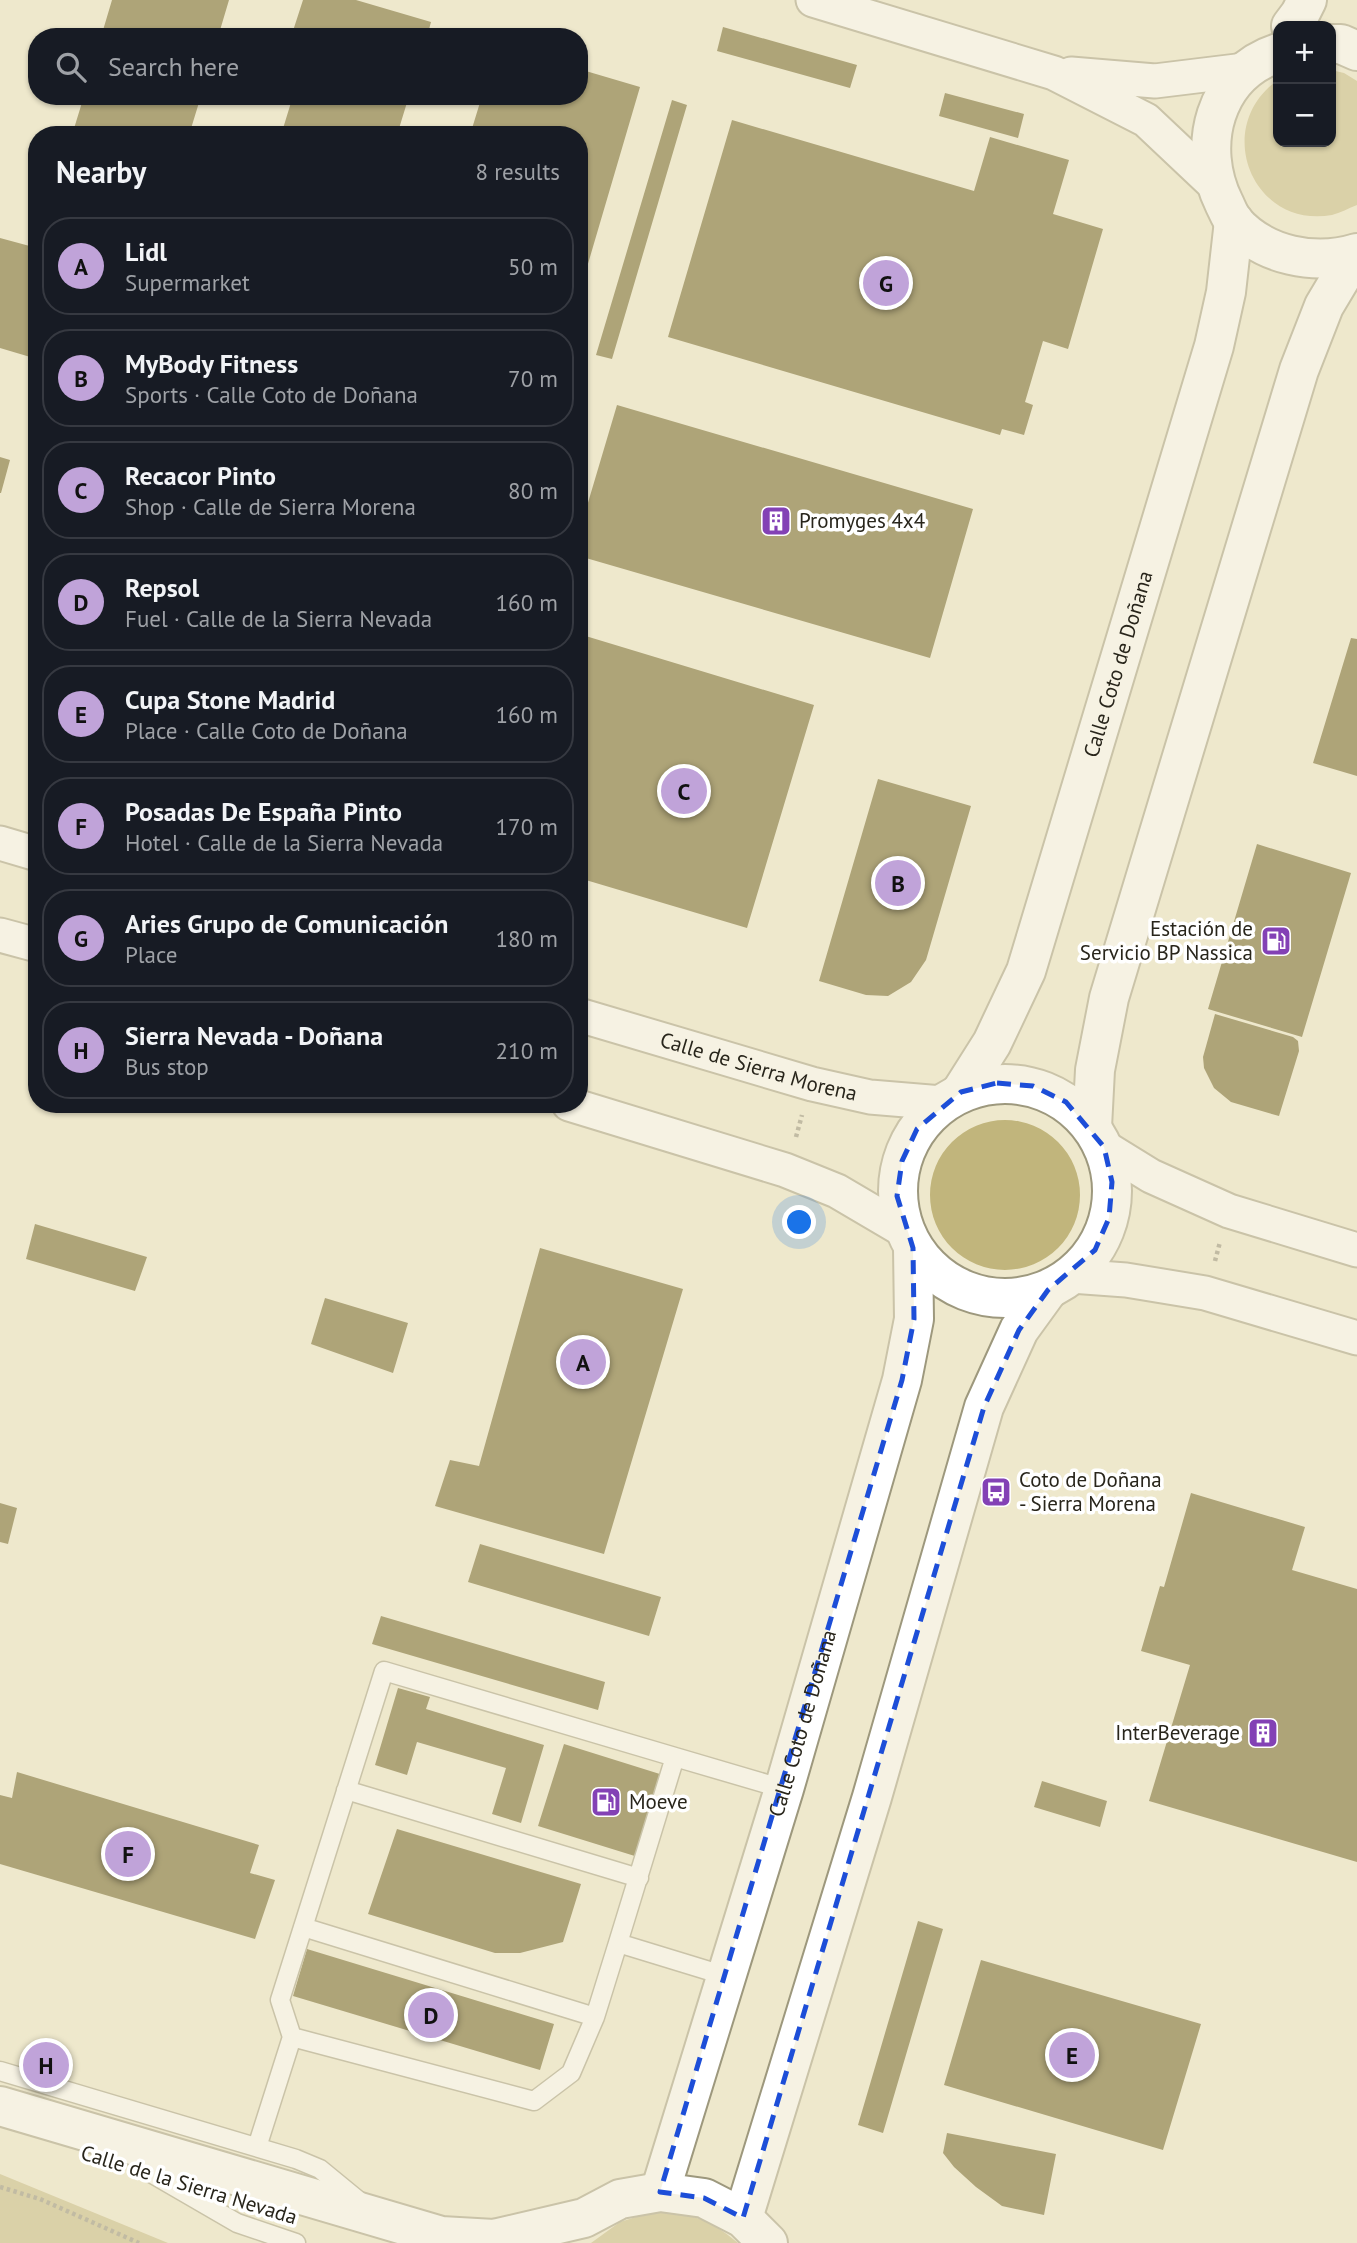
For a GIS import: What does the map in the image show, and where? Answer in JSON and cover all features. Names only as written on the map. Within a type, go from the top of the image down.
[{"type":"street","points":[[813,0],[1054,73],[1146,120],[1217,187]]},
{"type":"street","points":[[1295,21],[1307,0]]},
{"type":"street","points":[[1336,44],[1357,51]]},
{"type":"street","points":[[1054,73],[1155,81],[1267,55]]},
{"type":"street","points":[[1267,55],[1227,92],[1212,125],[1210,156],[1217,187],[1234,221],[1262,244],[1289,255],[1322,261],[1356,254]]},
{"type":"street","name":"Calle Coto de Doñana","points":[[952,1097],[992,1043],[1026,971],[1214,346],[1226,292],[1234,221]]},
{"type":"street","points":[[0,2106],[381,2231],[494,2239],[571,2231],[620,2199],[660,2192],[704,2198],[755,2231],[872,1797],[984,1407],[1019,1330],[1059,1283],[1095,1250],[1109,1217],[1112,1182],[1098,1137],[1095,1070],[1109,998],[1299,370],[1324,306],[1356,254]]},
{"type":"street","points":[[0,843],[28,851]]},
{"type":"street","points":[[0,935],[28,943]]},
{"type":"street","name":"Calle de Sierra Morena","points":[[588,1018],[812,1084],[870,1097],[952,1097]]},
{"type":"street","points":[[909,1239],[897,1196],[902,1161],[917,1129],[952,1097],[997,1083],[1033,1086],[1066,1102],[1098,1137],[1151,1176],[1229,1211],[1357,1250]]},
{"type":"street","points":[[588,1110],[785,1170],[837,1191],[909,1239],[939,1276],[972,1294],[1011,1298],[1059,1283],[1126,1280],[1205,1293],[1357,1338]]},
{"type":"street","name":"Calle Coto de Doñana","points":[[660,2192],[784,1789],[902,1380],[914,1319],[909,1239]]},
{"type":"street","name":"Calle de la Sierra Nevada","points":[[0,2128],[149,2172],[381,2231]]},
{"type":"lane","points":[[257,2147],[292,2037],[280,2000],[384,1671],[784,1789]]},
{"type":"lane","points":[[292,2037],[534,2101],[571,2073],[595,2017],[675,1757]]},
{"type":"lane","points":[[346,1790],[639,1878]]},
{"type":"lane","points":[[303,1927],[595,2017]]},
{"type":"lane","points":[[618,1943],[726,1976]]},
{"type":"lane","points":[[0,2071],[257,2147],[320,2169],[381,2231]]},
{"type":"lane","points":[[149,2172],[237,2223],[296,2243]]},
{"type":"path","points":[[785,1170],[812,1084]]},
{"type":"path","points":[[1205,1293],[1229,1211]]},
{"type":"path","points":[[0,2187],[40,2199],[139,2243]]},
{"type":"highlighted area","points":[[997,1083],[1033,1086],[1066,1102],[1104,1147],[1112,1182],[1109,1218],[1095,1250],[1048,1290],[1019,1330],[984,1407],[743,2218],[704,2198],[660,2192],[902,1380],[914,1319],[913,1248],[897,1196],[902,1161],[917,1129],[961,1092]]},
{"type":"shaded area","points":[[1336,71],[1357,81],[1357,205],[1332,215],[1304,215],[1280,206],[1262,191],[1250,170],[1245,147],[1247,122],[1258,100],[1273,85],[1273,147],[1336,147]]},
{"type":"shaded area","points":[[1005,1120],[1034,1126],[1058,1142],[1074,1166],[1080,1195],[1074,1224],[1058,1248],[1034,1264],[1005,1270],[976,1264],[952,1248],[936,1224],[930,1195],[936,1166],[952,1142],[976,1126]]},
{"type":"shaded area","points":[[0,2174],[168,2243],[0,2243]]},
{"type":"shaded area","points":[[652,2212],[698,2218],[717,2227],[738,2243],[591,2243],[620,2222]]},
{"type":"building","points":[[112,0],[229,0],[221,28],[104,28]]},
{"type":"building","points":[[303,0],[356,0],[431,22],[429,28],[294,28]]},
{"type":"building","points":[[723,27],[857,65],[850,88],[717,51]]},
{"type":"building","points":[[588,72],[640,87],[588,264],[588,126],[473,126],[479,105],[588,105]]},
{"type":"building","points":[[945,93],[1024,114],[1018,138],[939,116]]},
{"type":"building","points":[[672,100],[687,105],[612,359],[596,355]]},
{"type":"building","points":[[81,105],[198,105],[192,126],[75,126]]},
{"type":"building","points":[[290,105],[406,105],[400,126],[284,126]]},
{"type":"building","points":[[732,120],[974,191],[990,137],[1069,160],[1053,214],[1103,229],[1068,349],[1043,341],[1025,402],[1033,405],[1024,435],[1002,429],[1000,435],[668,337]]},
{"type":"building","points":[[0,238],[28,246],[28,356],[0,348]]},
{"type":"building","name":"Promyges 4x4","points":[[617,405],[973,509],[930,658],[588,559],[588,503]]},
{"type":"building","points":[[0,457],[10,460],[1,493],[0,493]]},
{"type":"building","points":[[588,637],[814,705],[747,928],[588,881]]},
{"type":"building","points":[[1351,638],[1357,639],[1357,776],[1313,763]]},
{"type":"building","points":[[878,779],[971,806],[926,960],[911,982],[888,996],[866,995],[819,981]]},
{"type":"building","points":[[1257,844],[1351,873],[1302,1037],[1208,1009]]},
{"type":"building","points":[[1215,1014],[1293,1037],[1298,1041],[1299,1051],[1279,1116],[1231,1102],[1214,1088],[1204,1068],[1203,1057]]},
{"type":"building","points":[[35,1224],[147,1257],[135,1291],[26,1259]]},
{"type":"building","points":[[540,1248],[683,1289],[604,1554],[435,1506],[450,1460],[479,1466]]},
{"type":"building","points":[[325,1298],[408,1323],[393,1373],[311,1344]]},
{"type":"building","name":"InterBeverage","points":[[1191,1493],[1305,1527],[1292,1570],[1357,1589],[1357,1862],[1149,1801],[1190,1665],[1141,1651],[1160,1586],[1164,1587]]},
{"type":"building","points":[[0,1503],[17,1508],[8,1544],[0,1542]]},
{"type":"building","points":[[480,1544],[661,1597],[649,1636],[468,1582]]},
{"type":"building","points":[[381,1616],[605,1682],[598,1710],[372,1644]]},
{"type":"building","points":[[398,1688],[430,1697],[426,1709],[544,1745],[521,1823],[492,1814],[506,1768],[417,1742],[407,1775],[375,1765]]},
{"type":"building","points":[[564,1744],[663,1775],[638,1857],[538,1826]]},
{"type":"building","points":[[17,1772],[259,1845],[250,1873],[275,1880],[255,1939],[0,1864],[0,1795],[12,1798]]},
{"type":"building","points":[[1042,1781],[1107,1801],[1100,1827],[1034,1807]]},
{"type":"building","points":[[397,1829],[581,1884],[563,1942],[520,1953],[495,1953],[368,1914]]},
{"type":"building","points":[[918,1921],[943,1929],[883,2133],[858,2125]]},
{"type":"building","points":[[307,1949],[554,2024],[540,2070],[293,1996]]},
{"type":"building","points":[[981,1960],[1201,2024],[1163,2150],[944,2085]]},
{"type":"building","points":[[947,2133],[1056,2154],[1044,2215],[1002,2206],[976,2187],[943,2153]]},
{"type":"place","name":"Aries Grupo de Comunicación","points":[[886,283]]},
{"type":"place","name":"Promyges 4x4","points":[[776,521]]},
{"type":"place","name":"Recacor Pinto","points":[[684,791]]},
{"type":"place","name":"MyBody Fitness","points":[[898,883]]},
{"type":"place","name":"Estación de Servicio BP Nassica","points":[[1276,941]]},
{"type":"place","name":"Lidl","points":[[583,1362]]},
{"type":"place","name":"Coto de Doñana - Sierra Morena","points":[[996,1492]]},
{"type":"place","name":"InterBeverage","points":[[1263,1733]]},
{"type":"place","name":"Moeve","points":[[606,1802]]},
{"type":"place","name":"Posadas De España Pinto","points":[[128,1854]]},
{"type":"place","name":"Repsol","points":[[431,2015]]},
{"type":"place","name":"Cupa Stone Madrid","points":[[1072,2055]]},
{"type":"place","name":"Sierra Nevada - Doñana","points":[[46,2065]]}]
